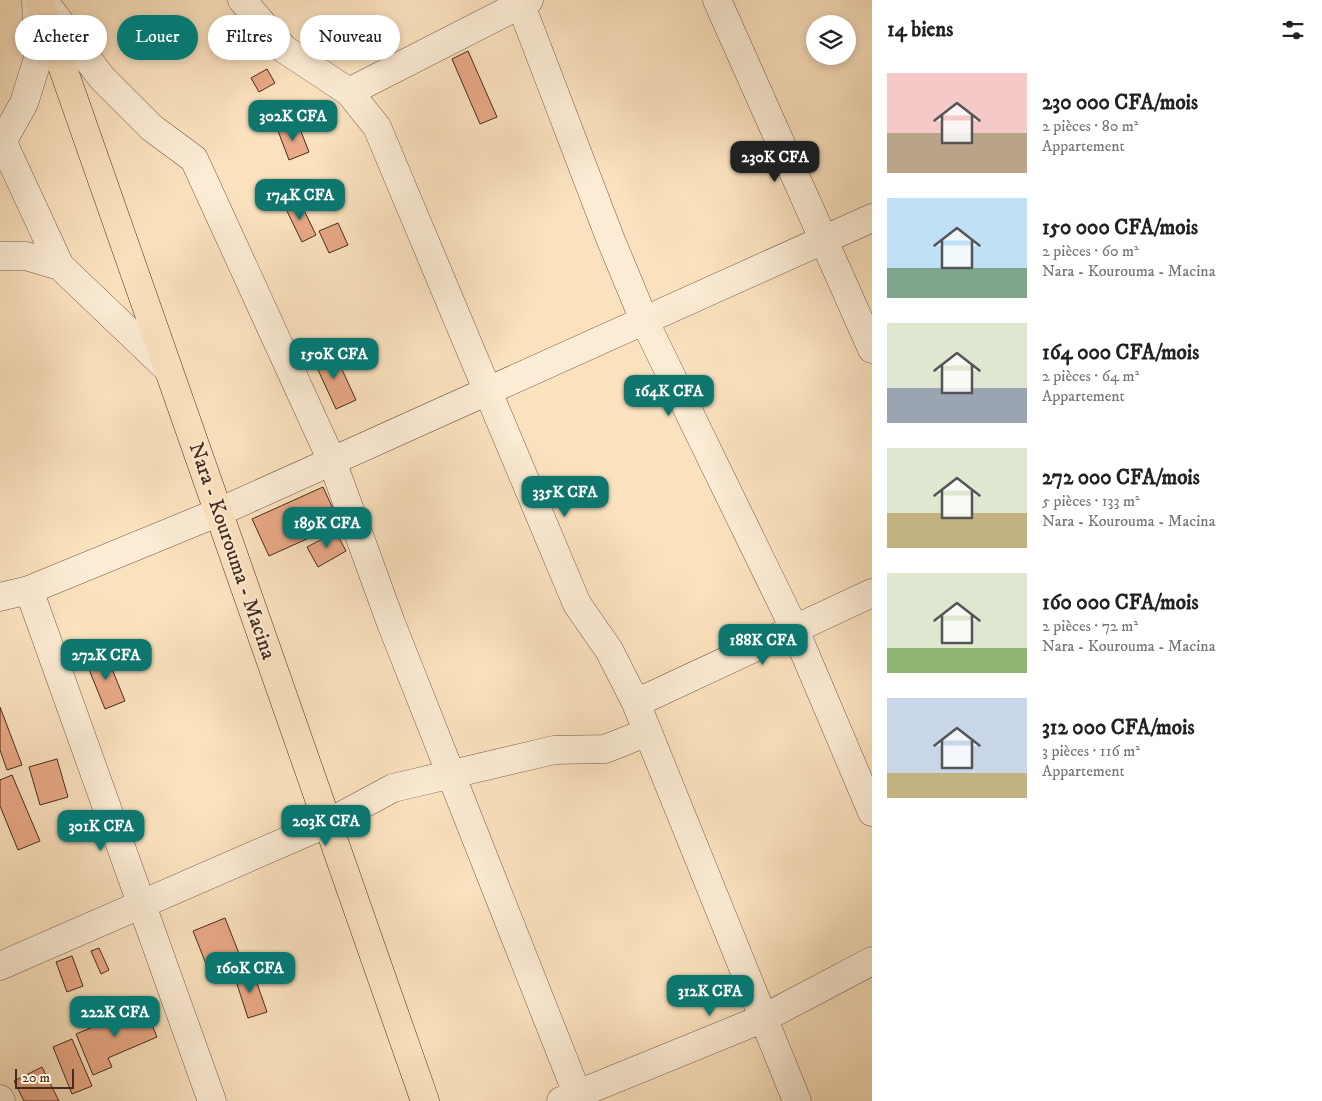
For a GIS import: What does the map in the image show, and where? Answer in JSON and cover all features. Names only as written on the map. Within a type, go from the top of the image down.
[{"type":"main road","name":"Nara - Kourouma - Macina","points":[[39,0],[425,1101]]},
{"type":"street","points":[[39,0],[38,58],[24,103],[1,141],[60,266],[168,369]]},
{"type":"street","points":[[39,0],[102,78],[152,128],[194,159],[332,461],[390,623],[450,773],[573,1099],[762,1019],[872,961]]},
{"type":"street","points":[[242,0],[284,49],[349,92],[377,127],[486,391],[577,604],[608,650],[636,703],[762,1019],[797,1101]]},
{"type":"street","points":[[717,0],[872,349]]},
{"type":"street","points":[[349,92],[523,1],[610,238],[644,320],[794,628],[872,812]]},
{"type":"street","points":[[0,597],[30,590],[219,512],[872,218]]},
{"type":"street","points":[[0,256],[26,256],[60,266]]},
{"type":"street","points":[[30,590],[212,1101]]},
{"type":"street","points":[[636,703],[872,593]]},
{"type":"street","points":[[0,966],[328,823],[393,788],[450,773],[554,750],[605,749],[648,732]]},
{"type":"building","points":[[468,51],[497,117],[480,124],[452,59]]},
{"type":"building","points":[[267,69],[275,83],[259,92],[251,78]]},
{"type":"building","points":[[298,124],[309,152],[289,160],[278,131]]},
{"type":"building","points":[[299,200],[316,235],[302,242],[285,207]]},
{"type":"building","points":[[338,223],[348,245],[329,253],[319,231]]},
{"type":"building","points":[[333,350],[356,400],[336,409],[313,359]]},
{"type":"building","points":[[323,487],[340,524],[269,556],[252,519]]},
{"type":"building","points":[[336,532],[346,551],[318,567],[307,547]]},
{"type":"building","points":[[106,654],[125,701],[105,709],[86,662]]},
{"type":"building","points":[[0,707],[22,765],[7,770],[0,750]]},
{"type":"building","points":[[57,759],[68,797],[40,805],[29,767]]},
{"type":"building","points":[[12,775],[40,841],[18,850],[0,806],[0,780]]},
{"type":"building","points":[[225,918],[240,956],[208,969],[193,931]]},
{"type":"building","points":[[99,948],[109,970],[101,974],[91,951]]},
{"type":"building","points":[[72,956],[83,986],[67,992],[56,962]]},
{"type":"building","points":[[252,969],[267,1012],[248,1018],[234,975]]},
{"type":"building","points":[[144,1006],[157,1037],[108,1058],[112,1067],[93,1075],[76,1034]]},
{"type":"building","points":[[72,1039],[92,1086],[72,1094],[53,1047]]},
{"type":"building","points":[[42,1067],[59,1101],[24,1101],[14,1081]]}]
